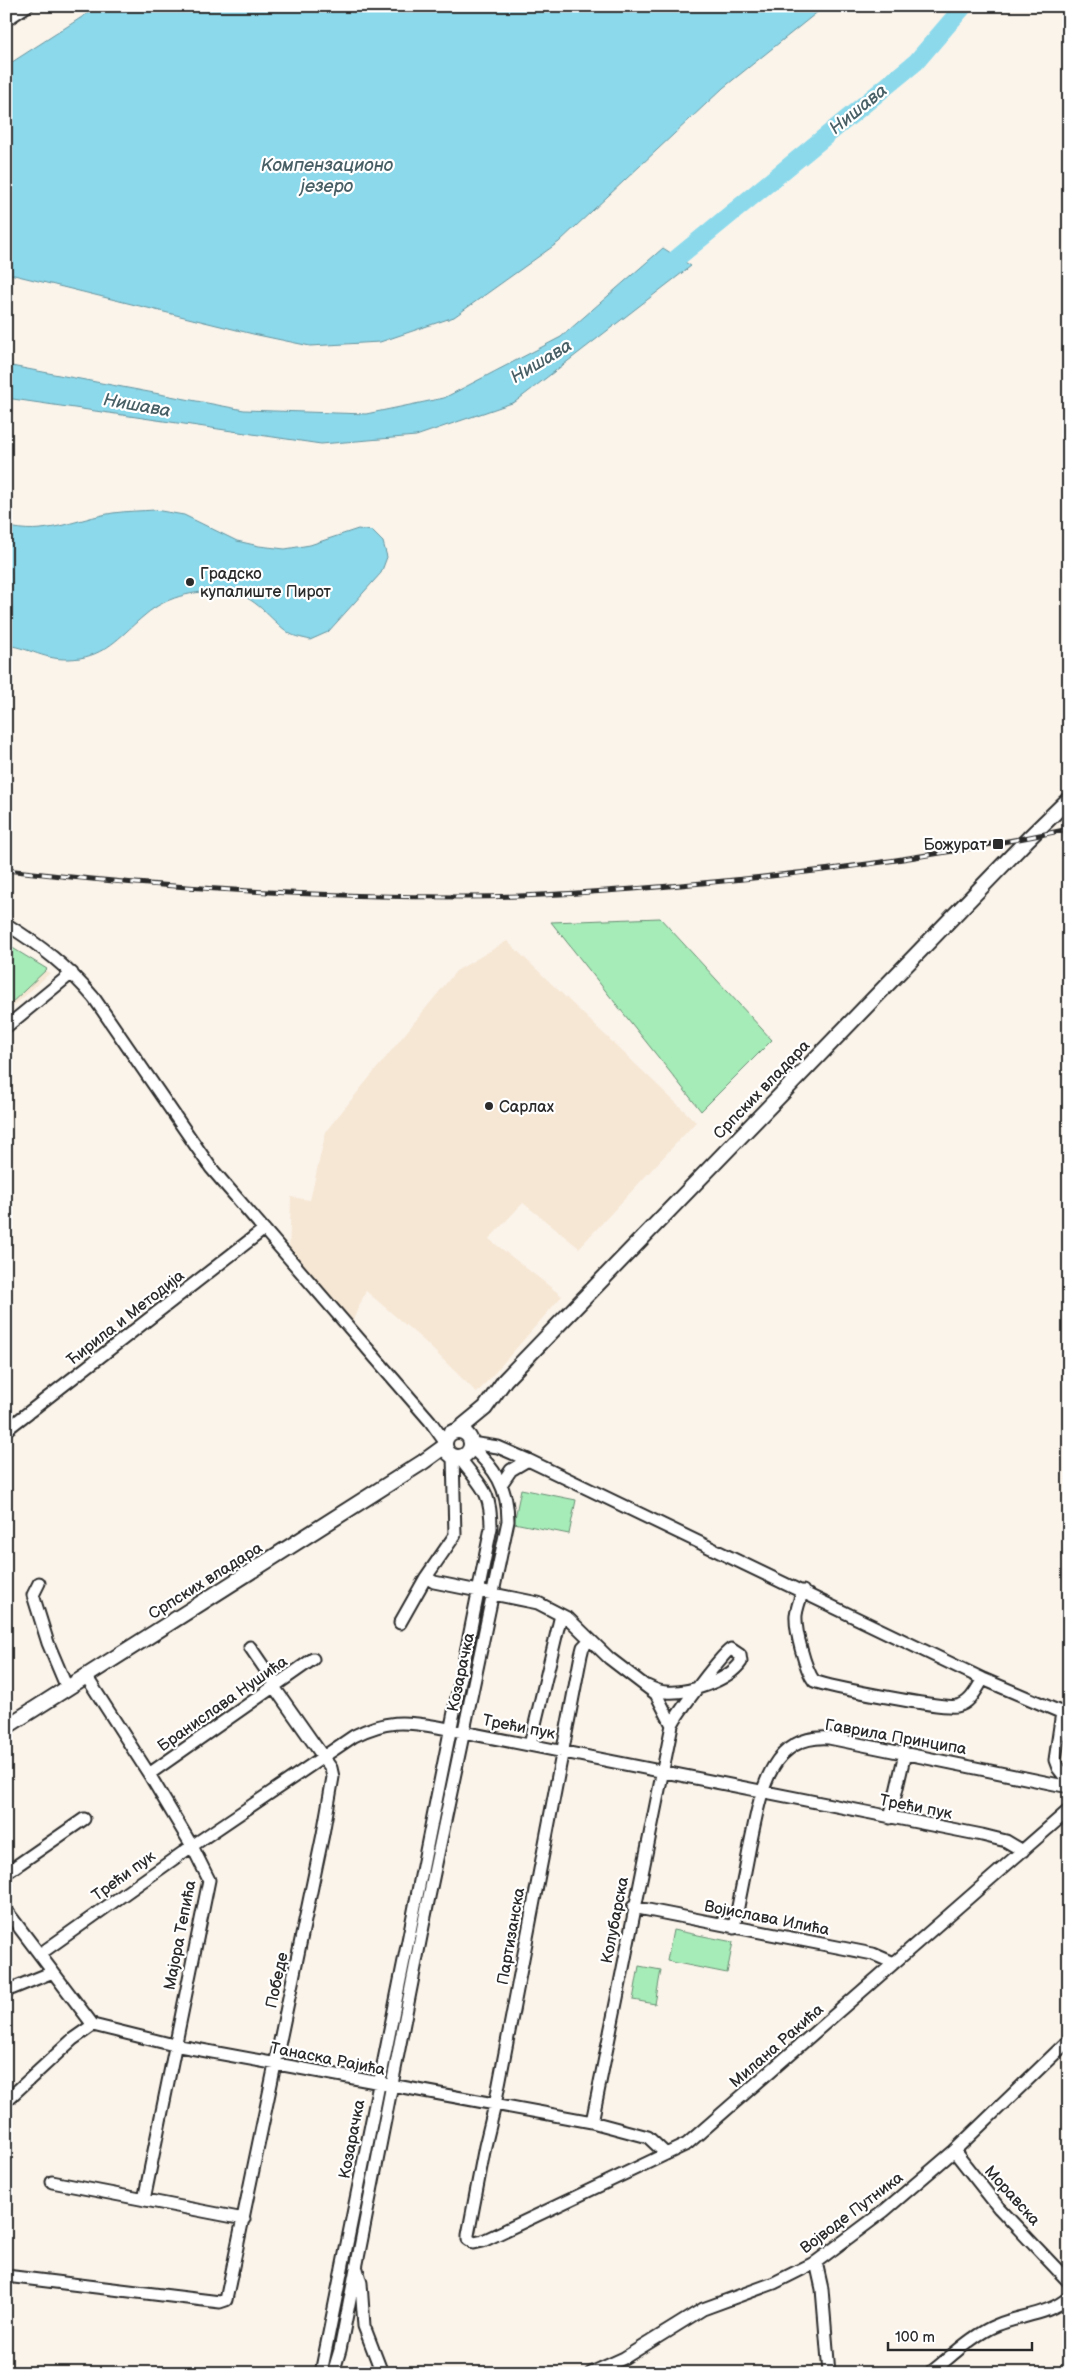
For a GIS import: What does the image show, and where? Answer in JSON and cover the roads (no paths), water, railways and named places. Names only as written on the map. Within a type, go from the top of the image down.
[{"type":"main road","name":"Српских владара","points":[[6,1727],[423,1462],[457,1444],[475,1430],[485,1408],[511,1373],[1069,799]]},
{"type":"street","points":[[6,20],[27,6]]},
{"type":"street","points":[[6,924],[54,955],[94,998],[211,1168],[430,1421],[457,1444],[498,1447],[528,1460],[743,1566],[803,1591],[983,1679],[1066,1712],[1055,1760],[1058,1768],[1069,1782]]},
{"type":"street","points":[[6,1027],[72,973]]},
{"type":"street","name":"Ћирила и Методија","points":[[6,1430],[263,1230]]},
{"type":"street","points":[[400,1623],[426,1577],[454,1535],[457,1444]]},
{"type":"street","name":"Козарачка","points":[[333,2373],[425,1916],[508,1521],[507,1499],[502,1483],[487,1462],[457,1444]]},
{"type":"street","name":"Козарачка","points":[[321,2373],[476,1592],[491,1528],[490,1504],[478,1479],[457,1444]]},
{"type":"street","points":[[502,1483],[511,1470],[528,1460]]},
{"type":"street","points":[[426,1577],[434,1582],[476,1592]]},
{"type":"street","points":[[39,1583],[34,1595],[48,1643],[67,1688]]},
{"type":"street","points":[[803,1591],[796,1613],[796,1623],[806,1666],[814,1681],[926,1703],[957,1706],[971,1698],[983,1679]]},
{"type":"street","name":"Колубарска","points":[[476,1592],[538,1603],[561,1615],[580,1628],[609,1658],[656,1694],[672,1725]]},
{"type":"street","points":[[530,1745],[561,1615]]},
{"type":"street","name":"Партизанска","points":[[468,2239],[485,2146],[496,2105],[561,1751],[581,1655],[583,1648],[590,1640]]},
{"type":"street","name":"Победе","points":[[6,2276],[220,2302],[226,2300],[323,1834],[333,1776],[331,1768],[322,1758],[250,1647]]},
{"type":"street","name":"Бранислава Нушића","points":[[149,1774],[313,1659]]},
{"type":"street","name":"Мајора Тепића","points":[[86,1676],[149,1774],[192,1846],[207,1875],[209,1885],[174,2045],[144,2200]]},
{"type":"street","name":"Колубарска","points":[[592,2122],[633,1908],[672,1725],[675,1717],[698,1689],[664,1692],[647,1686]]},
{"type":"street","name":"Трећи пук","points":[[40,1954],[192,1846],[354,1736],[383,1724],[407,1722],[561,1751],[996,1838],[1023,1850]]},
{"type":"street","name":"Гаврила Принципа","points":[[734,1928],[761,1792],[778,1759],[790,1747],[805,1740],[829,1738],[1069,1787]]},
{"type":"street","points":[[890,1818],[905,1753]]},
{"type":"street","name":"Милана Ракића","points":[[468,2239],[474,2243],[483,2241],[666,2154],[693,2138],[1069,1810]]},
{"type":"street","points":[[6,1873],[84,1819]]},
{"type":"street","name":"Војислава Илића","points":[[633,1908],[873,1954],[894,1964]]},
{"type":"street","points":[[6,1910],[94,2025],[73,2039],[6,2101]]},
{"type":"street","points":[[412,1912],[425,1916]]},
{"type":"street","points":[[6,1991],[53,1972]]},
{"type":"street","name":"Танаска Рајића","points":[[94,2025],[174,2045],[392,2087],[592,2122],[648,2137],[666,2154]]},
{"type":"street","name":"Војводе Путника","points":[[591,2373],[624,2358],[703,2309],[774,2283],[816,2262],[884,2211],[954,2151],[1069,2040]]},
{"type":"street","name":"Моравска","points":[[954,2151],[1000,2208],[1069,2282]]},
{"type":"street","points":[[52,2182],[244,2219]]},
{"type":"street","points":[[816,2262],[822,2288],[828,2373]]},
{"type":"street","points":[[356,2265],[361,2283],[364,2326],[382,2373]]},
{"type":"street","points":[[930,2373],[983,2332],[997,2325],[1060,2305],[1069,2297]]},
{"type":"water","name":"Компензационо језеро","points":[[99,6],[825,6],[723,88],[559,242],[454,317],[380,342],[310,346],[253,334],[6,273],[6,66]]},
{"type":"water","points":[[663,248],[691,266],[515,402],[416,436],[321,444],[6,398],[6,365],[244,410],[366,414],[444,398],[561,337]]},
{"type":"water","name":"Градско купалиште Пирот","points":[[155,510],[184,515],[237,541],[285,549],[310,545],[358,529],[372,531],[383,542],[387,557],[381,573],[328,632],[310,640],[289,633],[247,598],[239,594],[219,591],[196,593],[174,598],[154,608],[108,647],[80,658],[59,659],[6,645],[6,526],[20,529],[47,528],[113,513]]},
{"type":"waterway","name":"Нишава","points":[[660,272],[916,62],[964,6]]},
{"type":"railway","points":[[6,870],[121,882],[294,893],[409,897],[520,896],[681,885],[827,870],[973,848],[1069,829]]},
{"type":"place","name":"Градско купалиште Пирот","points":[[190,582]]},
{"type":"place","name":"Божурат","points":[[998,844]]},
{"type":"place","name":"Сарлах","points":[[489,1106]]}]
